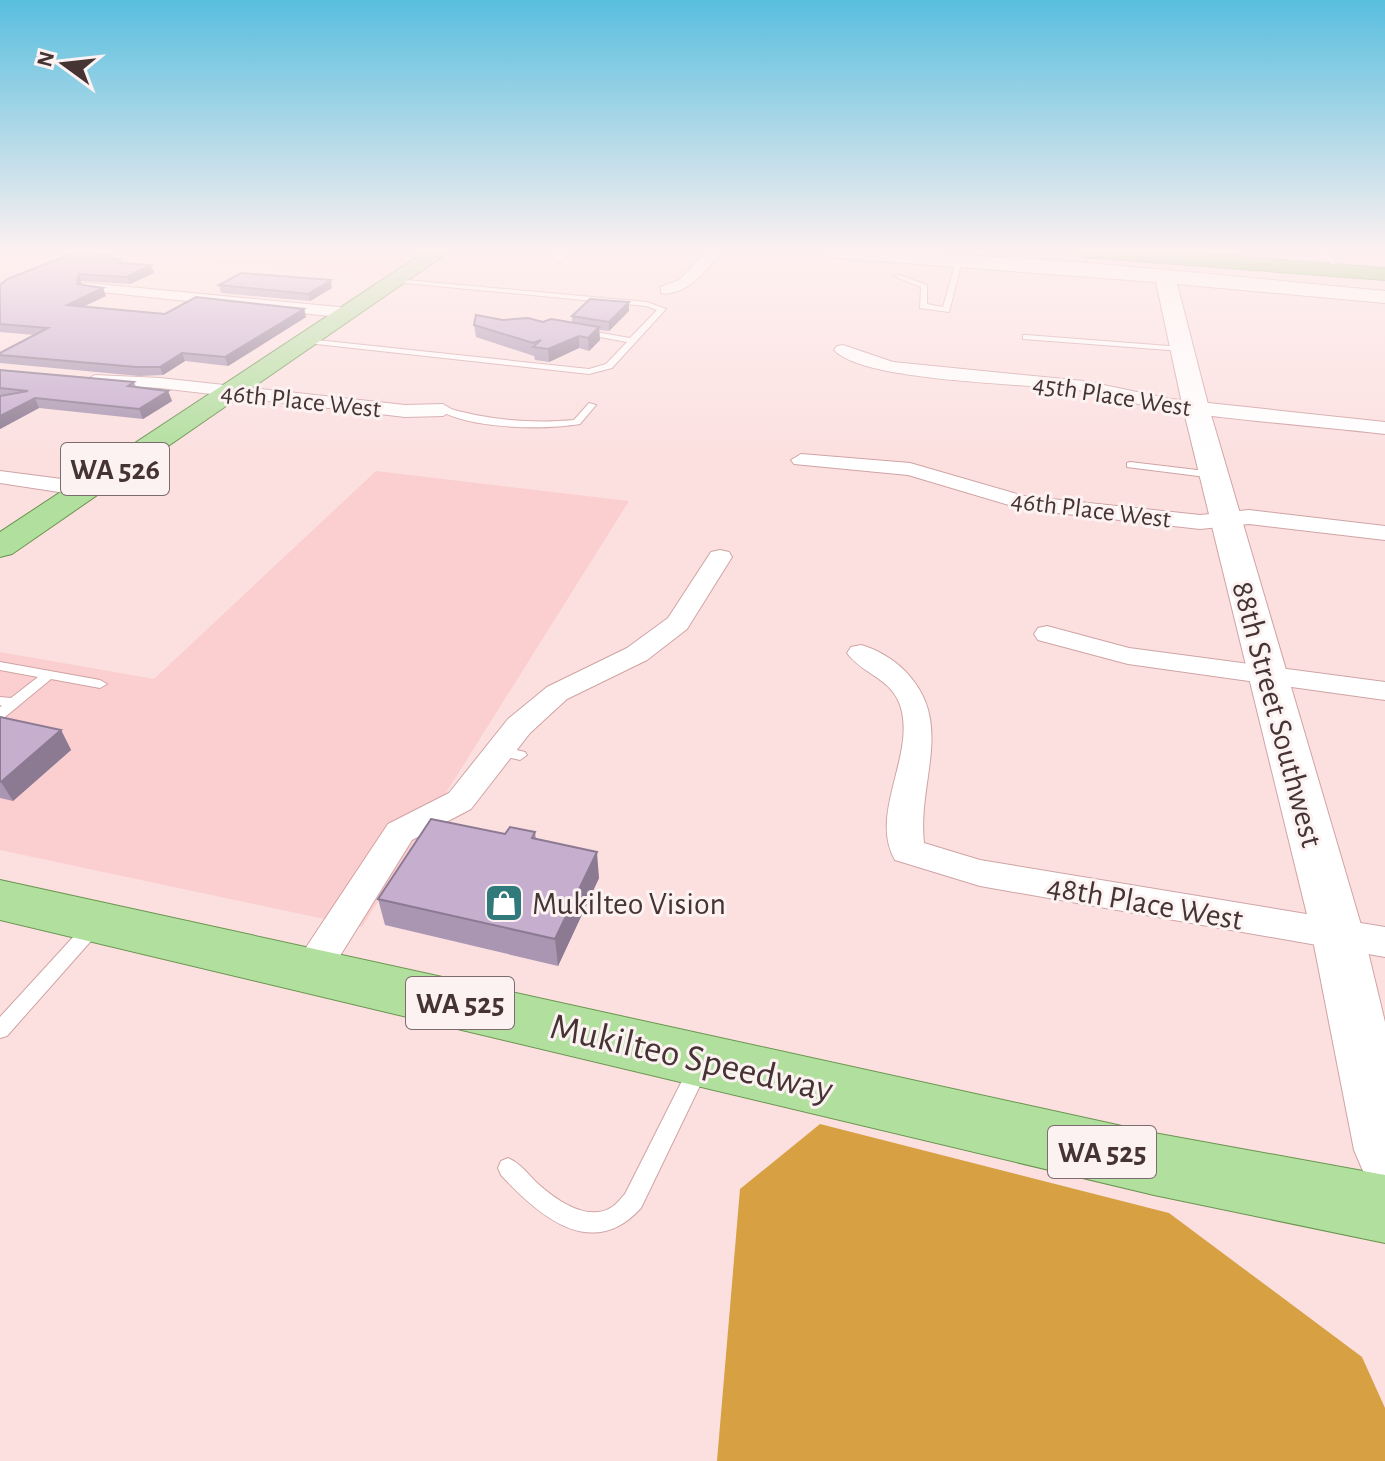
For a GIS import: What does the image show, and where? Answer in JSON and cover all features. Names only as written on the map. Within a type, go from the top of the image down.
[{"type":"main road","name":"WA 526","points":[[0,547],[340,319]]},
{"type":"main road","name":"Mukilteo Speedway","points":[[0,900],[1154,1164],[1385,1209]]},
{"type":"street","name":"88th Street Southwest","points":[[1177,319],[1196,408],[1338,935],[1385,1150]]},
{"type":"street","name":"45th Place West","points":[[843,350],[861,359],[893,367],[1096,388],[1153,402],[1196,408],[1385,428]]},
{"type":"street","name":"46th Place West","points":[[76,374],[405,411],[443,410]]},
{"type":"street","name":"46th Place West","points":[[801,460],[910,469],[989,495],[1022,502],[1200,522],[1249,517],[1385,533]]},
{"type":"street","points":[[0,477],[85,489]]},
{"type":"street","points":[[312,969],[400,832],[460,806],[509,753],[519,726],[557,693],[637,654],[678,623],[720,557]]},
{"type":"street","points":[[1047,634],[1128,656],[1385,691]]},
{"type":"street","name":"48th Place West","points":[[861,653],[897,675],[909,691],[917,710],[919,734],[905,819],[907,851],[980,873],[1385,942]]},
{"type":"lane","points":[[307,341],[589,372],[609,366],[652,319]]},
{"type":"lane","points":[[572,330],[632,341]]},
{"type":"lane","points":[[1026,337],[1182,349]]},
{"type":"lane","points":[[443,410],[461,416],[551,425],[577,422],[592,405]]},
{"type":"lane","points":[[1130,465],[1214,475]]},
{"type":"lane","points":[[0,666],[100,684]]},
{"type":"lane","points":[[0,714],[7,702],[48,675]]},
{"type":"lane","points":[[0,1030],[98,922]]},
{"type":"lane","points":[[508,1168],[548,1207],[566,1216],[584,1220],[616,1218],[633,1201],[702,1060]]},
{"type":"shaded area","points":[[376,471],[629,501],[362,927],[0,850],[0,652],[154,679]]},
{"type":"shaded area","points":[[820,1124],[1169,1213],[1362,1357],[1385,1408],[1385,1461],[717,1461],[740,1189]]},
{"type":"building","points":[[0,319],[287,319],[225,357],[182,353],[160,367],[0,355],[48,328],[0,324]]},
{"type":"building","points":[[475,319],[543,322],[552,319],[599,327],[588,338],[579,336],[548,349],[533,347],[541,340],[533,343],[474,325]]},
{"type":"building","points":[[0,370],[134,382],[128,386],[168,391],[139,409],[35,398],[0,416],[0,396],[28,391],[0,388]]},
{"type":"building","points":[[0,717],[61,730],[1,782],[0,781]]},
{"type":"building","points":[[431,819],[505,834],[510,827],[535,832],[532,838],[597,852],[555,939],[378,899]]},
{"type":"place","name":"Mukilteo Vision","points":[[504,903]]}]
